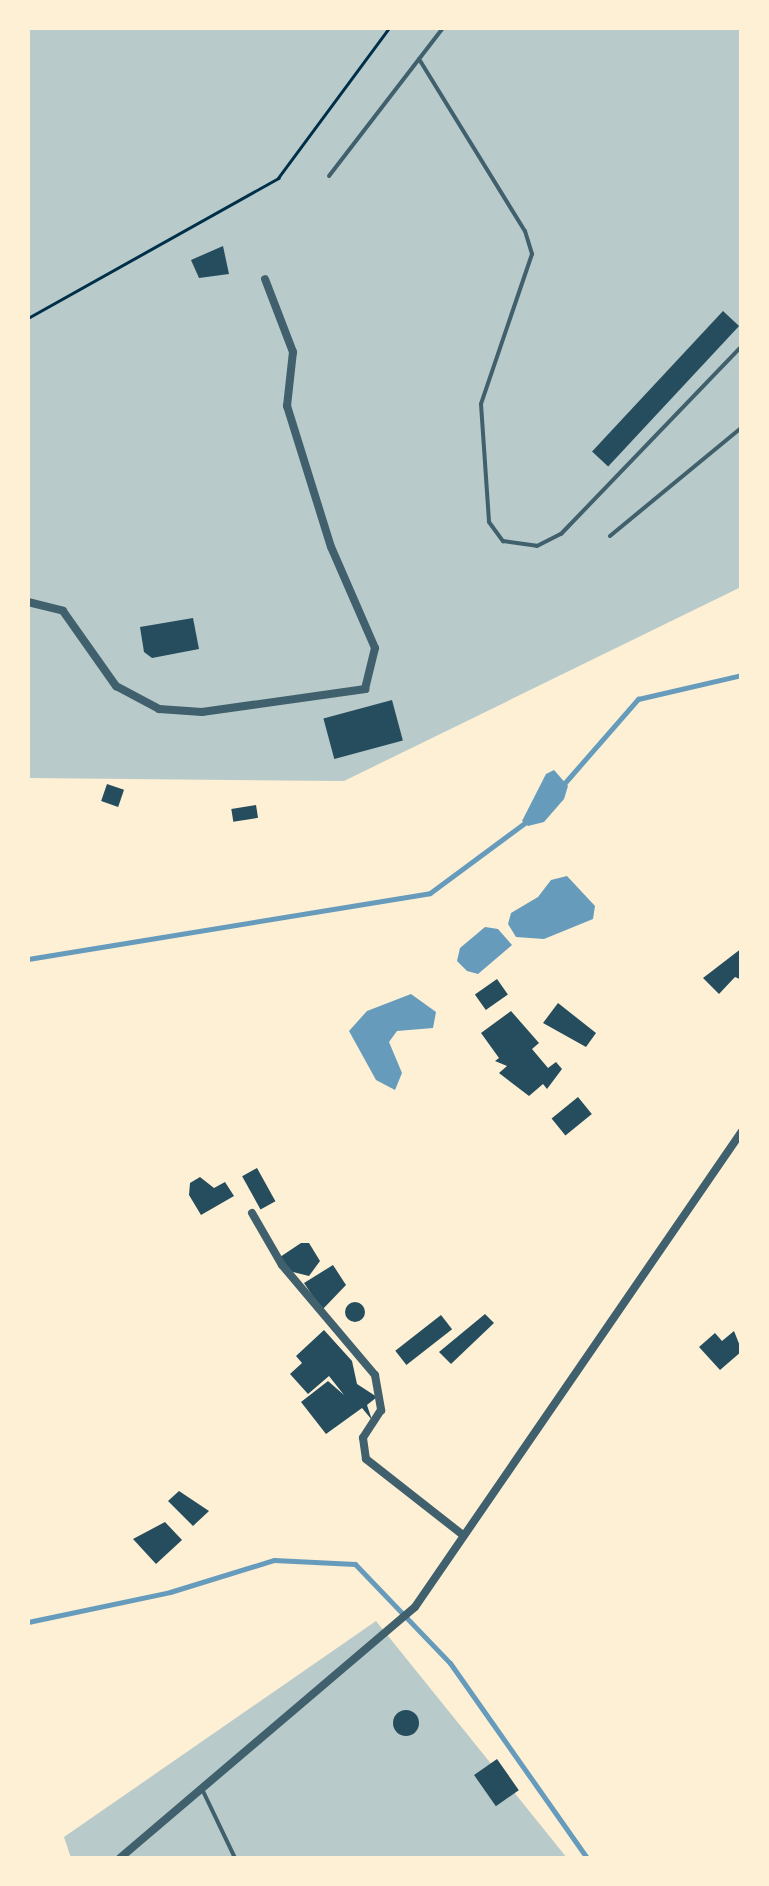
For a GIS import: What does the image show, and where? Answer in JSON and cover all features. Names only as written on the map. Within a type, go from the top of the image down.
[{"type":"street","points":[[28,602],[63,610],[116,686],[159,709],[202,712],[366,689],[376,648],[331,547],[287,406],[293,352],[264,279]]},
{"type":"street","points":[[120,1858],[415,1607],[742,1131]]},
{"type":"street","points":[[252,1214],[282,1265],[375,1375],[381,1410],[362,1438],[366,1460],[463,1535]]},
{"type":"lane","points":[[328,176],[443,28]]},
{"type":"lane","points":[[419,59],[525,230],[532,254],[481,404],[489,522],[503,542],[536,546],[561,534],[742,346]]},
{"type":"lane","points":[[610,536],[742,426]]},
{"type":"lane","points":[[202,1790],[235,1858]]},
{"type":"path","points":[[28,318],[278,178],[390,28]]},
{"type":"shaded area","points":[[28,28],[741,28],[741,587],[344,781],[28,778]]},
{"type":"shaded area","points":[[376,1621],[567,1858],[71,1858],[64,1837]]},
{"type":"water","points":[[554,770],[568,786],[564,799],[544,822],[528,826],[522,821],[546,774]]},
{"type":"water","points":[[567,876],[595,906],[593,919],[544,939],[516,937],[508,924],[511,913],[538,897],[551,880]]},
{"type":"water","points":[[485,927],[498,929],[512,945],[478,974],[467,971],[457,961],[460,948]]},
{"type":"water","points":[[411,994],[436,1012],[433,1028],[397,1031],[389,1042],[402,1073],[395,1090],[376,1080],[349,1031],[367,1011]]},
{"type":"building","points":[[223,246],[229,274],[199,278],[191,260]]},
{"type":"building","points":[[723,311],[739,326],[608,466],[592,451]]},
{"type":"building","points":[[193,618],[199,649],[152,658],[144,652],[140,627]]},
{"type":"building","points":[[392,700],[403,741],[334,759],[323,718]]},
{"type":"building","points":[[107,784],[124,790],[118,807],[101,801]]},
{"type":"building","points":[[256,805],[258,818],[233,822],[231,809]]},
{"type":"building","points":[[742,948],[742,980],[735,977],[719,994],[703,978]]},
{"type":"building","points":[[497,979],[508,995],[486,1010],[475,994]]},
{"type":"building","points":[[558,1003],[596,1033],[586,1047],[543,1023]]},
{"type":"building","points":[[511,1011],[539,1043],[532,1049],[548,1068],[556,1062],[562,1069],[547,1089],[543,1084],[529,1096],[499,1073],[507,1066],[495,1061],[499,1058],[481,1033]]},
{"type":"building","points":[[578,1097],[592,1114],[565,1135],[552,1118]]},
{"type":"building","points":[[257,1168],[275,1201],[261,1209],[242,1176]]},
{"type":"building","points":[[200,1177],[214,1188],[225,1182],[234,1196],[201,1215],[189,1195],[190,1183]]},
{"type":"building","points":[[301,1243],[309,1243],[320,1261],[309,1276],[289,1271],[280,1257]]},
{"type":"building","points":[[333,1265],[346,1285],[322,1310],[304,1283]]},
{"type":"building","points":[[351,1302],[359,1302],[365,1312],[359,1322],[351,1322],[345,1316],[345,1308]]},
{"type":"building","points":[[485,1314],[494,1323],[451,1364],[439,1352]]},
{"type":"building","points":[[441,1315],[452,1329],[406,1365],[395,1351]]},
{"type":"building","points":[[324,1330],[352,1361],[357,1384],[377,1397],[367,1405],[372,1420],[362,1408],[326,1434],[301,1402],[328,1381],[344,1395],[329,1376],[308,1394],[290,1374],[302,1363],[296,1356]]},
{"type":"building","points":[[734,1331],[742,1351],[720,1370],[699,1347],[715,1333],[722,1341]]},
{"type":"building","points":[[179,1491],[209,1511],[193,1526],[168,1501]]},
{"type":"building","points":[[165,1522],[182,1540],[156,1564],[133,1539]]},
{"type":"building","points":[[406,1710],[415,1714],[419,1723],[415,1732],[406,1736],[397,1732],[393,1723],[397,1714]]},
{"type":"building","points":[[497,1759],[519,1790],[496,1806],[474,1775]]},
{"type":"waterway","points":[[562,786],[638,699],[742,675]]},
{"type":"waterway","points":[[28,959],[430,893],[530,819]]},
{"type":"waterway","points":[[28,1622],[170,1592],[274,1560],[355,1564],[450,1663],[587,1858]]}]
